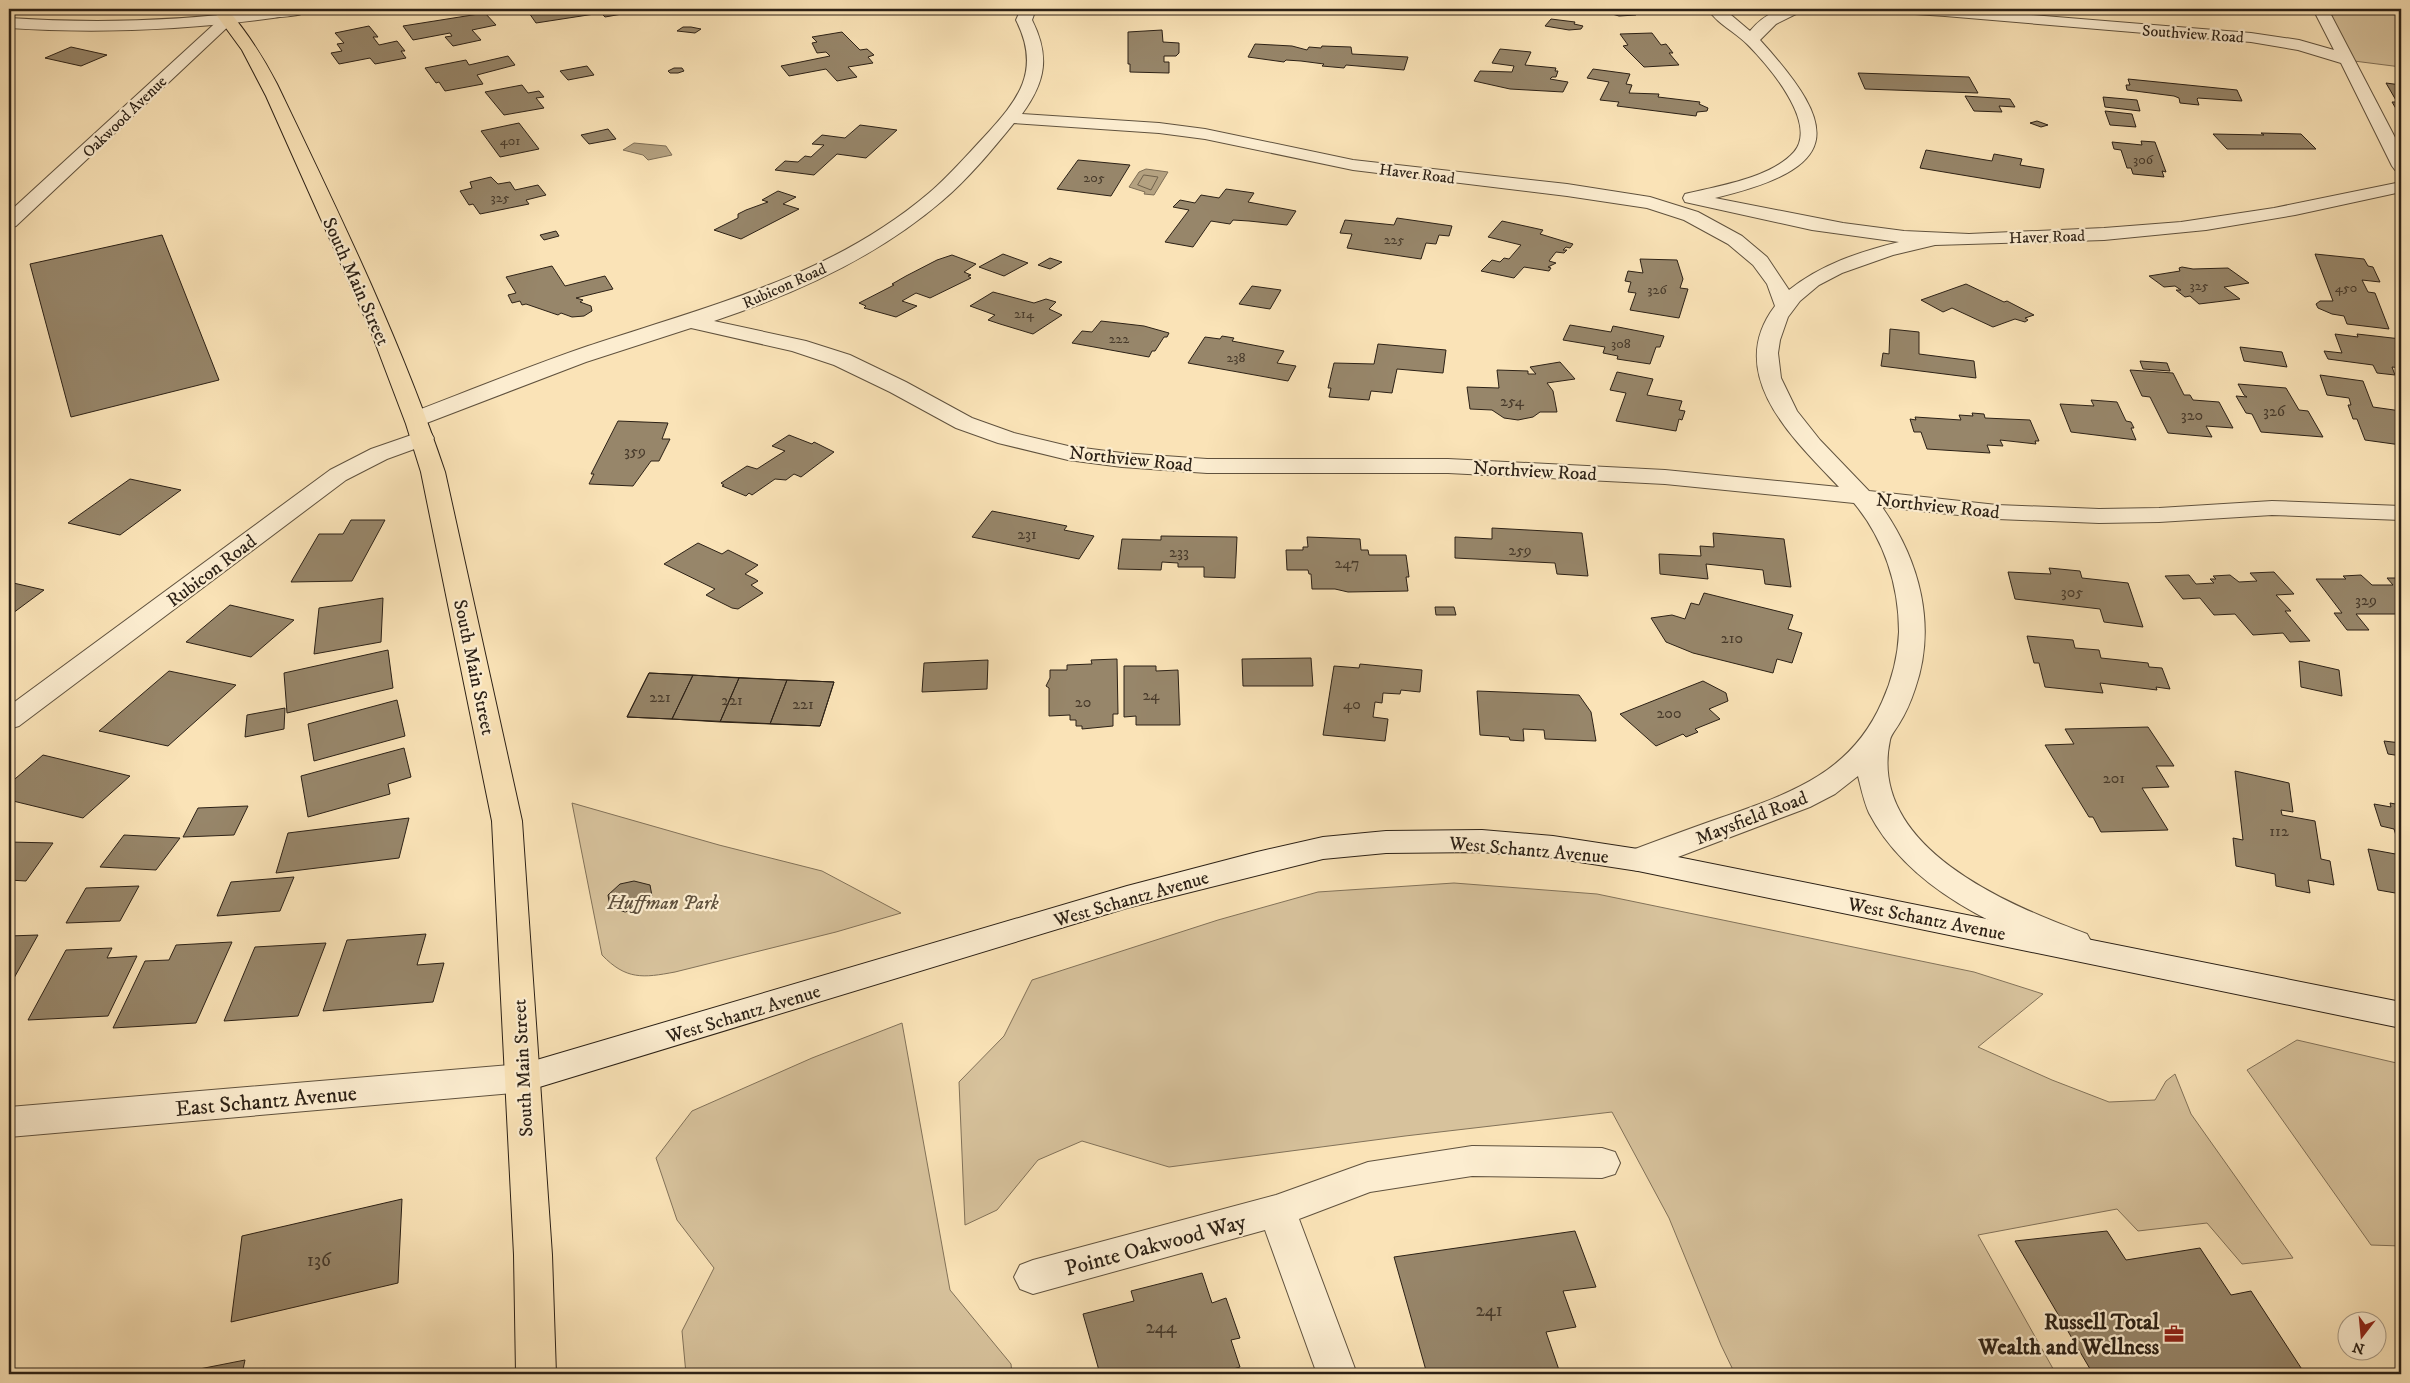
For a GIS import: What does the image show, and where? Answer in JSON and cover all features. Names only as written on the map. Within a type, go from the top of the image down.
[{"type":"main road","name":"South Main Street","points":[[229,12],[258,63],[371,309],[420,429],[433,472],[452,554],[507,820],[524,1078],[533,1255],[536,1374]]},
{"type":"street","points":[[9,23],[94,26],[229,12],[302,9]]},
{"type":"street","points":[[1650,203],[1692,198],[1728,190],[1763,179],[1802,154],[1808,142],[1808,127],[1801,106],[1785,78],[1752,40],[1715,9]]},
{"type":"street","points":[[1752,40],[1758,29],[1767,22],[1795,9]]},
{"type":"street","name":"Southview Road","points":[[1915,9],[2064,24],[2261,38],[2308,46],[2346,60]]},
{"type":"street","points":[[2321,9],[2401,166]]},
{"type":"street","name":"Oakwood Avenue","points":[[9,222],[229,12]]},
{"type":"street","name":"Rubicon Road","points":[[9,720],[338,475],[364,459],[389,448],[420,429],[577,357],[692,322],[810,275],[862,248],[894,228],[928,204],[960,174],[1010,118],[1029,92],[1036,72],[1037,52],[1031,31],[1021,13]]},
{"type":"street","name":"Southview Road","points":[[2261,38],[2300,36],[2331,28]]},
{"type":"street","name":"Haver Road","points":[[1010,118],[1160,128],[1205,134],[1353,165],[1566,190],[1650,203],[1691,216],[1735,240],[1760,261],[1777,284],[1784,304]]},
{"type":"street","name":"Haver Road","points":[[1692,198],[1781,217],[1856,230],[1935,239],[2070,236],[2158,230],[2268,215],[2401,187]]},
{"type":"street","name":"Maysfield Road","points":[[1638,860],[1784,808],[1802,799],[1848,769],[1876,739],[1897,704],[1909,665],[1912,620],[1906,578],[1891,540],[1863,497],[1803,435],[1782,406],[1770,378],[1766,351],[1772,327],[1784,304],[1800,288],[1855,261],[1935,239]]},
{"type":"street","name":"Northview Road","points":[[692,322],[798,346],[842,360],[898,387],[964,423],[1006,438],[1077,454],[1196,466],[1431,466],[1548,470],[1692,479],[1997,512],[2099,516],[2159,515],[2272,508],[2401,513]]},
{"type":"street","name":"Maysfield Road","points":[[1876,739],[1871,767],[1877,796],[1901,837],[1929,867],[1970,895],[2030,926],[2119,957]]},
{"type":"street","name":"West Schantz Avenue","points":[[524,1078],[1128,898],[1257,863],[1323,848],[1386,842],[1482,841],[1553,847],[1638,860],[2401,1015]]},
{"type":"street","name":"East Schantz Avenue","points":[[9,1122],[524,1078]]},
{"type":"street","name":"Pointe Oakwood Way","points":[[1032,1277],[1277,1211],[1368,1177],[1472,1161],[1602,1163]]},
{"type":"street","points":[[1277,1211],[1337,1374]]},
{"type":"green space","points":[[2321,9],[2401,9],[2401,67],[2346,60]]},
{"type":"green space","name":"Huffman Park","points":[[572,803],[719,845],[822,871],[901,913],[836,932],[675,972],[644,976],[627,973],[602,955]]},
{"type":"green space","points":[[1454,883],[1597,894],[1974,972],[2043,994],[1978,1047],[2052,1080],[2109,1102],[2155,1100],[2166,1081],[2175,1074],[2191,1114],[2293,1258],[2242,1264],[2207,1223],[2138,1231],[2117,1209],[1978,1235],[2056,1374],[1735,1374],[1721,1345],[1669,1218],[1612,1112],[1405,1136],[1169,1167],[1082,1141],[1038,1160],[997,1210],[965,1225],[959,1082],[1004,1036],[1032,980],[1218,920],[1318,892]]},
{"type":"green space","points":[[902,1023],[950,1290],[1011,1364],[1012,1374],[686,1374],[682,1331],[714,1268],[677,1220],[656,1158],[692,1111],[812,1058]]},
{"type":"green space","points":[[2297,1040],[2401,1064],[2401,1246],[2371,1245],[2247,1070]]},
{"type":"water","points":[[634,143],[666,146],[672,155],[648,160],[643,155],[623,150]]},
{"type":"water","points":[[1146,169],[1168,172],[1154,195],[1144,194],[1145,192],[1129,187],[1139,172]]},
{"type":"building","points":[[552,9],[618,9],[622,14],[605,17],[601,13],[536,23],[529,13]]},
{"type":"building","points":[[1581,9],[1632,9],[1630,10],[1636,12],[1636,15],[1619,16],[1598,10],[1591,13]]},
{"type":"building","points":[[2210,9],[2252,9],[2254,13]]},
{"type":"building","points":[[485,13],[496,25],[472,30],[481,40],[453,46],[445,37],[452,36],[450,33],[413,40],[403,26]]},
{"type":"building","points":[[1551,19],[1575,22],[1574,24],[1583,26],[1581,29],[1569,30],[1545,26]]},
{"type":"building","points":[[369,26],[378,37],[373,37],[379,45],[397,41],[405,51],[401,51],[406,58],[375,64],[370,58],[339,64],[331,53],[342,51],[337,44],[344,43],[335,33]]},
{"type":"building","points":[[683,27],[701,29],[695,33],[677,31]]},
{"type":"building","points":[[1162,30],[1163,42],[1179,43],[1179,53],[1176,56],[1164,56],[1164,62],[1169,62],[1169,73],[1130,72],[1130,64],[1128,64],[1128,32]]},
{"type":"building","points":[[842,32],[860,50],[867,49],[874,55],[868,57],[873,63],[848,67],[857,77],[837,81],[826,69],[789,76],[781,66],[830,56],[826,52],[817,53],[812,43],[817,42],[812,37]]},
{"type":"building","points":[[1652,33],[1661,45],[1666,44],[1673,53],[1669,53],[1679,65],[1644,67],[1623,46],[1628,45],[1620,34]]},
{"type":"building","points":[[1255,44],[1292,46],[1307,50],[1309,47],[1321,48],[1322,46],[1351,47],[1352,54],[1408,57],[1404,70],[1346,65],[1344,68],[1322,66],[1324,64],[1301,61],[1286,60],[1284,62],[1248,57]]},
{"type":"building","points":[[71,47],[107,55],[81,66],[45,58]]},
{"type":"building","points":[[1500,49],[1531,52],[1525,65],[1556,68],[1555,71],[1558,71],[1556,77],[1550,79],[1568,82],[1563,92],[1510,89],[1474,81],[1480,71],[1512,72],[1514,66],[1492,63]]},
{"type":"building","points":[[508,56],[515,65],[477,75],[483,84],[445,91],[439,82],[436,83],[425,68],[466,60],[469,65]]},
{"type":"building","points":[[587,66],[594,75],[568,80],[560,71]]},
{"type":"building","points":[[674,68],[682,68],[684,71],[670,73],[668,71]]},
{"type":"building","points":[[1593,69],[1630,74],[1626,84],[1632,85],[1629,93],[1659,94],[1658,97],[1700,102],[1699,104],[1708,108],[1707,111],[1697,112],[1696,116],[1617,106],[1619,102],[1600,100],[1609,82],[1587,78]]},
{"type":"building","points":[[1858,73],[1969,77],[1978,93],[1865,89]]},
{"type":"building","points":[[2128,79],[2237,90],[2242,101],[2198,98],[2199,105],[2180,103],[2179,98],[2174,96],[2127,90],[2126,85],[2130,85]]},
{"type":"building","points":[[2386,83],[2401,85],[2401,117],[2392,102],[2397,102]]},
{"type":"building","points":[[522,85],[528,93],[539,91],[544,97],[536,98],[544,108],[504,115],[485,92]]},
{"type":"building","points":[[1965,96],[2010,99],[2015,107],[1999,106],[2002,112],[1974,111]]},
{"type":"building","points":[[2103,97],[2137,100],[2140,111],[2105,107]]},
{"type":"building","points":[[2105,111],[2132,114],[2136,127],[2110,125]]},
{"type":"building","points":[[2037,121],[2048,125],[2041,127],[2030,123]]},
{"type":"building","points":[[519,123],[539,149],[500,157],[481,131]]},
{"type":"building","points":[[860,125],[897,130],[866,158],[837,154],[814,175],[775,170],[785,161],[798,162],[805,156],[811,157],[824,145],[812,144],[822,135],[845,138]]},
{"type":"building","points":[[608,129],[616,139],[589,144],[581,135]]},
{"type":"building","points":[[2261,133],[2301,134],[2316,149],[2227,149],[2213,134],[2264,135]]},
{"type":"building","points":[[2141,141],[2155,142],[2166,172],[2162,171],[2164,177],[2133,174],[2131,168],[2127,168],[2121,150],[2114,149],[2112,142],[2142,145]]},
{"type":"building","points":[[1926,150],[1992,161],[1994,154],[2022,159],[2020,165],[2044,169],[2040,188],[1920,168]]},
{"type":"building","points":[[1078,160],[1130,165],[1111,196],[1057,189]]},
{"type":"building","points":[[491,177],[498,184],[510,182],[515,190],[538,185],[546,195],[526,200],[529,204],[480,214],[473,204],[469,205],[460,191],[472,188],[470,182]]},
{"type":"building","points":[[1226,189],[1254,193],[1248,202],[1296,211],[1287,225],[1233,220],[1230,224],[1211,221],[1193,247],[1165,242],[1189,210],[1173,207],[1180,200],[1195,203],[1201,195],[1219,198]]},
{"type":"building","points":[[778,191],[796,197],[783,204],[799,209],[741,239],[714,230],[738,218],[738,214],[768,202],[762,200]]},
{"type":"building","points":[[1397,218],[1452,226],[1449,236],[1439,235],[1436,244],[1426,243],[1421,259],[1347,248],[1352,234],[1340,233],[1345,220],[1394,225]]},
{"type":"building","points":[[1502,221],[1543,230],[1540,234],[1573,244],[1570,248],[1566,247],[1563,250],[1567,250],[1564,253],[1556,252],[1549,261],[1556,263],[1548,267],[1551,268],[1549,271],[1524,267],[1514,278],[1481,271],[1492,260],[1500,262],[1504,258],[1509,259],[1521,245],[1488,237]]},
{"type":"building","points":[[556,231],[559,236],[544,240],[540,235]]},
{"type":"building","points":[[162,235],[219,380],[71,417],[30,264]]},
{"type":"building","points":[[1003,254],[1028,263],[1004,276],[979,267]]},
{"type":"building","points":[[2315,254],[2364,259],[2368,266],[2373,267],[2380,282],[2362,280],[2368,292],[2375,293],[2389,329],[2347,324],[2344,316],[2332,314],[2318,308],[2316,304],[2320,301],[2333,301]]},
{"type":"building","points":[[952,255],[976,264],[964,272],[971,275],[968,276],[971,278],[930,298],[916,293],[902,301],[917,306],[896,317],[864,308],[866,306],[859,303],[937,260]]},
{"type":"building","points":[[1050,258],[1062,262],[1050,269],[1038,265]]},
{"type":"building","points":[[1640,259],[1677,260],[1683,279],[1680,288],[1688,289],[1679,318],[1630,310],[1636,293],[1628,292],[1631,282],[1625,281],[1628,271],[1643,273]]},
{"type":"building","points":[[552,266],[565,286],[605,276],[613,289],[576,298],[583,300],[580,302],[591,306],[592,311],[584,316],[572,317],[561,313],[558,315],[526,304],[522,305],[520,301],[512,303],[508,295],[516,293],[506,277]]},
{"type":"building","points":[[2179,268],[2193,269],[2228,268],[2249,283],[2224,287],[2240,299],[2199,304],[2190,296],[2185,297],[2176,290],[2181,290],[2175,286],[2164,287],[2149,276],[2180,271]]},
{"type":"building","points":[[1966,284],[2004,302],[2007,301],[2034,315],[2025,318],[2028,320],[2025,322],[2015,319],[1993,327],[1952,308],[1943,312],[1921,300]]},
{"type":"building","points":[[1252,286],[1281,290],[1270,309],[1239,304]]},
{"type":"building","points":[[993,292],[1034,303],[1046,299],[1056,302],[1049,309],[1062,315],[1033,334],[988,320],[995,315],[970,306]]},
{"type":"building","points":[[1101,321],[1144,326],[1169,333],[1155,351],[1152,351],[1149,357],[1072,343],[1082,331],[1092,332]]},
{"type":"building","points":[[1570,325],[1611,332],[1613,326],[1664,336],[1660,347],[1656,347],[1650,364],[1617,359],[1618,356],[1603,353],[1605,347],[1563,340]]},
{"type":"building","points":[[1890,329],[1919,332],[1919,354],[1974,361],[1976,378],[1881,366],[1883,353],[1889,354]]},
{"type":"building","points":[[2335,334],[2358,337],[2357,334],[2401,339],[2401,368],[2392,367],[2395,375],[2377,373],[2373,365],[2328,359],[2324,351],[2342,353]]},
{"type":"building","points":[[1222,336],[1234,338],[1232,341],[1284,351],[1277,363],[1296,366],[1288,381],[1188,363],[1205,337],[1220,339]]},
{"type":"building","points":[[1378,344],[1446,350],[1443,373],[1397,369],[1392,393],[1371,391],[1369,400],[1329,397],[1331,388],[1328,388],[1334,363],[1374,364]]},
{"type":"building","points":[[2240,347],[2282,352],[2287,367],[2244,361]]},
{"type":"building","points":[[2140,361],[2167,363],[2170,371],[2143,369]]},
{"type":"building","points":[[1560,362],[1575,379],[1547,383],[1553,391],[1557,412],[1540,412],[1533,417],[1518,420],[1504,418],[1492,410],[1470,409],[1467,387],[1499,388],[1497,370],[1528,371],[1528,374],[1536,374],[1530,367]]},
{"type":"building","points":[[2130,370],[2173,373],[2184,395],[2190,395],[2193,400],[2219,402],[2233,428],[2206,426],[2212,437],[2168,433],[2150,397],[2142,396]]},
{"type":"building","points":[[1617,372],[1653,379],[1647,395],[1682,401],[1679,410],[1685,411],[1682,420],[1679,419],[1676,431],[1616,421],[1626,393],[1610,390]]},
{"type":"building","points":[[2320,375],[2363,381],[2373,407],[2401,411],[2401,445],[2365,440],[2357,419],[2353,419],[2348,405],[2351,405],[2349,398],[2327,395]]},
{"type":"building","points":[[2238,384],[2286,388],[2299,410],[2308,411],[2323,437],[2261,432],[2252,414],[2246,413],[2236,396],[2247,397]]},
{"type":"building","points":[[2091,400],[2117,402],[2126,421],[2131,422],[2134,428],[2131,428],[2136,440],[2071,432],[2060,404],[2094,406]]},
{"type":"building","points":[[1972,413],[1984,414],[1985,418],[2030,420],[2039,441],[2035,441],[2036,444],[2000,440],[2003,446],[1987,445],[1990,453],[1927,449],[1921,432],[1914,432],[1910,419],[1916,420],[1915,417],[1961,420],[1959,415],[1973,416]]},
{"type":"building","points":[[618,421],[668,423],[662,439],[670,439],[659,461],[651,461],[633,486],[589,484],[594,474],[591,474]]},
{"type":"building","points":[[789,435],[812,444],[814,442],[834,452],[801,477],[794,474],[786,480],[775,479],[752,495],[749,493],[746,496],[722,486],[724,485],[721,483],[747,466],[757,469],[785,451],[772,446]]},
{"type":"building","points":[[130,479],[181,490],[120,535],[68,523]]},
{"type":"building","points":[[992,511],[1067,526],[1064,530],[1094,536],[1079,559],[972,537]]},
{"type":"building","points":[[351,520],[385,520],[352,581],[291,582],[319,534],[343,534]]},
{"type":"building","points":[[1492,528],[1582,533],[1588,576],[1557,574],[1555,563],[1455,558],[1455,537],[1492,539]]},
{"type":"building","points":[[1713,533],[1784,539],[1791,587],[1765,584],[1763,570],[1706,564],[1708,579],[1660,574],[1659,554],[1701,556],[1700,546],[1714,547]]},
{"type":"building","points":[[1161,536],[1237,537],[1235,578],[1204,577],[1204,567],[1178,567],[1178,563],[1162,562],[1161,570],[1118,569],[1122,539],[1161,540]]},
{"type":"building","points":[[1307,537],[1360,539],[1361,550],[1368,550],[1369,555],[1406,555],[1409,577],[1406,577],[1408,591],[1348,592],[1335,589],[1312,589],[1311,574],[1309,574],[1308,570],[1287,570],[1286,550],[1303,550],[1303,547],[1308,547]]},
{"type":"building","points":[[698,543],[722,554],[728,550],[758,565],[745,574],[758,581],[751,585],[763,593],[738,609],[732,608],[706,595],[715,589],[664,564]]},
{"type":"building","points":[[2049,568],[2080,571],[2082,578],[2128,583],[2143,627],[2104,622],[2100,609],[2015,599],[2008,572],[2051,574]]},
{"type":"building","points":[[2274,572],[2294,594],[2276,595],[2291,611],[2285,611],[2310,641],[2290,642],[2283,633],[2253,635],[2235,614],[2214,615],[2200,598],[2183,599],[2165,576],[2189,575],[2196,584],[2214,583],[2210,579],[2216,579],[2213,576],[2230,575],[2239,582],[2257,581],[2250,573]]},
{"type":"building","points":[[2361,575],[2372,585],[2393,585],[2387,578],[2401,578],[2401,614],[2356,614],[2369,630],[2347,630],[2334,613],[2342,613],[2316,579],[2346,579],[2343,576]]},
{"type":"building","points":[[9,582],[44,590],[9,616]]},
{"type":"building","points":[[1704,593],[1793,615],[1788,629],[1802,633],[1792,663],[1777,659],[1773,673],[1693,653],[1666,642],[1651,618],[1672,615],[1685,619],[1691,603],[1699,605]]},
{"type":"building","points":[[383,598],[381,642],[314,654],[319,608]]},
{"type":"building","points":[[230,605],[294,620],[251,657],[186,642]]},
{"type":"building","points":[[1435,607],[1454,607],[1456,615],[1436,615]]},
{"type":"building","points":[[2027,636],[2073,640],[2075,648],[2099,650],[2101,658],[2148,663],[2149,667],[2162,668],[2170,689],[2156,687],[2157,690],[2100,683],[2103,693],[2045,687],[2039,663],[2034,663]]},
{"type":"building","points":[[388,650],[393,688],[287,713],[284,673]]},
{"type":"building","points":[[1311,658],[1313,686],[1243,686],[1242,659]]},
{"type":"building","points":[[1117,659],[1118,714],[1113,714],[1113,726],[1082,729],[1082,726],[1076,726],[1076,720],[1070,720],[1070,715],[1049,716],[1049,688],[1046,686],[1050,678],[1050,670],[1067,670],[1067,665],[1092,664],[1091,660]]},
{"type":"building","points":[[988,660],[987,689],[922,692],[924,663]]},
{"type":"building","points":[[2299,661],[2339,670],[2342,696],[2301,687]]},
{"type":"building","points":[[1360,664],[1422,670],[1420,692],[1401,690],[1400,694],[1383,693],[1382,703],[1375,702],[1373,717],[1388,719],[1385,741],[1323,735],[1334,666],[1359,668]]},
{"type":"building","points":[[1124,666],[1156,666],[1156,671],[1178,670],[1180,725],[1136,725],[1136,716],[1124,717]]},
{"type":"building","points":[[169,671],[236,685],[168,746],[99,731]]},
{"type":"building","points":[[649,673],[834,682],[820,726],[627,717]]},
{"type":"building","points":[[649,673],[693,675],[672,719],[627,717]]},
{"type":"building","points":[[693,675],[739,678],[720,722],[672,719]]},
{"type":"building","points":[[739,678],[787,680],[770,724],[720,722]]},
{"type":"building","points":[[787,680],[834,682],[820,726],[770,724]]},
{"type":"building","points":[[1703,681],[1726,693],[1728,701],[1709,709],[1720,719],[1695,729],[1698,732],[1686,737],[1683,734],[1656,746],[1620,714]]},
{"type":"building","points":[[1477,691],[1579,695],[1591,712],[1596,741],[1545,739],[1544,730],[1523,729],[1524,741],[1510,740],[1509,737],[1480,735]]},
{"type":"building","points":[[397,700],[405,736],[314,761],[308,724]]},
{"type":"building","points":[[285,708],[284,729],[245,737],[247,715]]},
{"type":"building","points":[[2148,727],[2174,766],[2156,766],[2169,787],[2142,788],[2168,830],[2101,832],[2093,817],[2089,817],[2045,745],[2074,744],[2065,729]]},
{"type":"building","points":[[2384,741],[2401,743],[2401,756],[2388,754]]},
{"type":"building","points":[[404,748],[411,777],[388,784],[390,794],[308,817],[301,776]]},
{"type":"building","points":[[43,755],[130,776],[83,818],[9,800],[9,784]]},
{"type":"building","points":[[2235,771],[2289,783],[2293,812],[2281,810],[2282,815],[2315,821],[2321,859],[2330,861],[2334,885],[2308,880],[2310,893],[2276,886],[2275,874],[2236,866],[2233,838],[2243,840]]},
{"type":"building","points":[[2390,803],[2401,805],[2401,852],[2394,829],[2381,826],[2374,804],[2391,807]]},
{"type":"building","points":[[248,806],[234,835],[183,837],[198,808]]},
{"type":"building","points":[[409,818],[399,858],[276,873],[288,833]]},
{"type":"building","points":[[124,835],[180,838],[156,870],[100,867]]},
{"type":"building","points":[[9,842],[53,843],[26,881],[9,880]]},
{"type":"building","points":[[2368,849],[2401,855],[2401,894],[2378,890]]},
{"type":"building","points":[[294,877],[280,911],[217,916],[231,882]]},
{"type":"building","points":[[634,881],[650,885],[652,896],[642,907],[625,912],[610,907],[608,895],[620,884]]},
{"type":"building","points":[[139,886],[120,921],[66,923],[86,888]]},
{"type":"building","points":[[426,934],[417,965],[444,963],[433,1002],[323,1011],[347,940]]},
{"type":"building","points":[[38,935],[9,987],[9,936]]},
{"type":"building","points":[[232,942],[196,1023],[113,1028],[145,961],[169,960],[176,945]]},
{"type":"building","points":[[326,943],[298,1016],[224,1021],[255,947]]},
{"type":"building","points":[[112,948],[107,958],[137,956],[108,1016],[28,1020],[66,950]]},
{"type":"building","points":[[402,1199],[398,1283],[231,1322],[242,1236]]},
{"type":"building","points":[[1575,1231],[1596,1287],[1563,1291],[1576,1327],[1546,1332],[1559,1370],[1534,1374],[1427,1374],[1394,1257]]},
{"type":"building","name":"Russell Total Wealth and Wellness","points":[[2107,1231],[2126,1260],[2200,1248],[2231,1295],[2251,1291],[2305,1374],[2093,1374],[2015,1241]]},
{"type":"building","points":[[1202,1273],[1212,1303],[1226,1298],[1240,1338],[1231,1340],[1240,1367],[1230,1370],[1231,1374],[1100,1374],[1083,1314],[1134,1301],[1131,1291]]},
{"type":"building","points":[[245,1360],[242,1374],[174,1374]]},
{"type":"place","name":"Russell Total Wealth and Wellness","points":[[2174,1334]]}]
